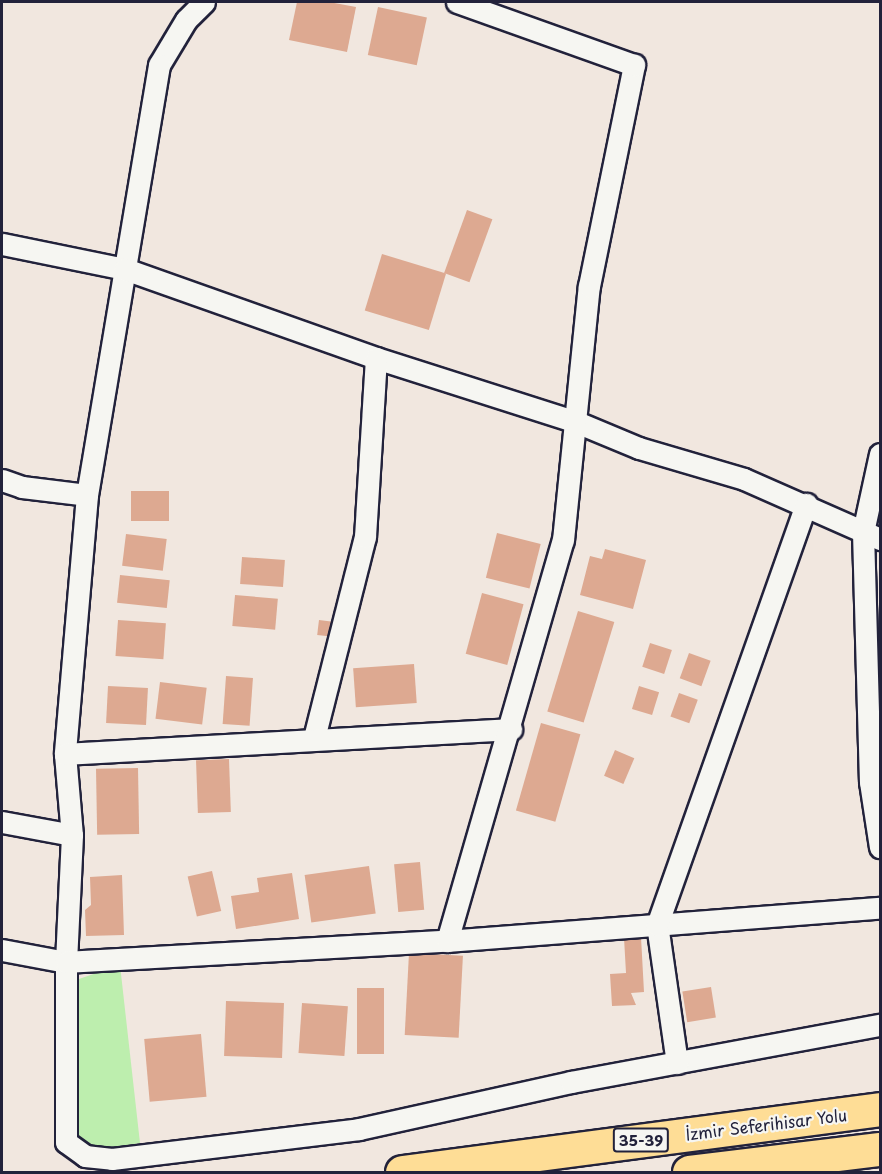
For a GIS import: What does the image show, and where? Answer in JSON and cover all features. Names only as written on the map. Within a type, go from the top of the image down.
[{"type":"main road","name":"İzmir Seferihisar Yolu","points":[[402,1173],[880,1108]]},
{"type":"main road","points":[[689,1173],[880,1149]]},
{"type":"street","points":[[204,2],[186,20],[159,65],[87,495],[65,754],[72,835],[66,962],[66,1142],[85,1156],[112,1159],[359,1130],[677,1063],[880,1025]]},
{"type":"street","points":[[447,941],[511,729],[563,540],[574,421],[597,236],[634,65],[457,2]]},
{"type":"street","points":[[2,244],[125,269],[376,358],[574,421],[639,448],[744,479],[806,504],[872,535]]},
{"type":"street","points":[[314,738],[365,537],[376,358]]},
{"type":"street","points":[[880,454],[872,535],[870,782],[880,847]]},
{"type":"street","points":[[2,480],[22,487],[87,495]]},
{"type":"street","points":[[677,1063],[657,925],[806,504]]},
{"type":"street","points":[[65,754],[314,738],[511,729]]},
{"type":"street","points":[[2,822],[72,835]]},
{"type":"street","points":[[2,950],[66,962],[447,941],[880,908]]},
{"type":"green space","points":[[120,965],[140,1143],[100,1150],[80,1144],[72,1128],[76,980]]},
{"type":"building","points":[[297,2],[329,2],[356,7],[347,52],[289,40]]},
{"type":"building","points":[[378,7],[427,17],[417,65],[368,55]]},
{"type":"building","points":[[467,210],[492,219],[469,282],[444,273]]},
{"type":"building","points":[[382,254],[446,274],[429,330],[365,310]]},
{"type":"building","points":[[131,491],[169,491],[169,521],[131,521]]},
{"type":"building","points":[[497,533],[541,544],[530,589],[486,578]]},
{"type":"building","points":[[126,534],[167,539],[163,571],[122,566]]},
{"type":"building","points":[[605,549],[646,560],[633,609],[580,595],[590,556],[602,559]]},
{"type":"building","points":[[242,557],[285,560],[283,587],[240,584]]},
{"type":"building","points":[[120,575],[170,580],[167,608],[117,603]]},
{"type":"building","points":[[482,593],[524,604],[507,665],[466,654]]},
{"type":"building","points":[[235,595],[278,599],[275,630],[232,626]]},
{"type":"building","points":[[578,611],[614,622],[584,723],[547,711]]},
{"type":"building","points":[[118,620],[166,623],[163,659],[115,656]]},
{"type":"building","points":[[319,620],[335,622],[333,637],[317,635]]},
{"type":"building","points":[[650,643],[672,650],[664,674],[642,667]]},
{"type":"building","points":[[689,653],[711,661],[701,686],[680,678]]},
{"type":"building","points":[[414,664],[417,703],[356,707],[353,668]]},
{"type":"building","points":[[226,676],[253,678],[250,726],[223,724]]},
{"type":"building","points":[[160,682],[207,688],[202,724],[155,719]]},
{"type":"building","points":[[108,686],[148,688],[146,725],[106,723]]},
{"type":"building","points":[[639,686],[659,692],[652,715],[632,709]]},
{"type":"building","points":[[679,693],[698,700],[689,723],[670,716]]},
{"type":"building","points":[[541,723],[580,734],[555,822],[516,810]]},
{"type":"building","points":[[615,750],[634,758],[623,784],[604,776]]},
{"type":"building","points":[[229,759],[231,812],[198,813],[196,760]]},
{"type":"building","points":[[138,768],[139,834],[97,835],[96,769]]},
{"type":"building","points":[[420,862],[424,910],[398,912],[394,864]]},
{"type":"building","points":[[369,866],[376,914],[311,923],[305,875]]},
{"type":"building","points":[[212,871],[221,911],[197,917],[188,877]]},
{"type":"building","points":[[292,873],[299,919],[236,929],[231,896],[259,892],[257,878]]},
{"type":"building","points":[[122,875],[124,935],[86,936],[85,910],[91,905],[90,877]]},
{"type":"building","points":[[641,937],[644,992],[631,993],[636,1005],[612,1006],[610,974],[626,973],[624,938]]},
{"type":"building","points":[[409,953],[463,956],[459,1038],[405,1035]]},
{"type":"building","points":[[711,987],[716,1018],[687,1022],[682,992]]},
{"type":"building","points":[[357,988],[384,988],[384,1054],[357,1054]]},
{"type":"building","points":[[226,1001],[284,1003],[282,1058],[224,1056]]},
{"type":"building","points":[[302,1003],[348,1006],[344,1056],[299,1053]]},
{"type":"building","points":[[201,1034],[206,1097],[150,1102],[144,1039]]}]
